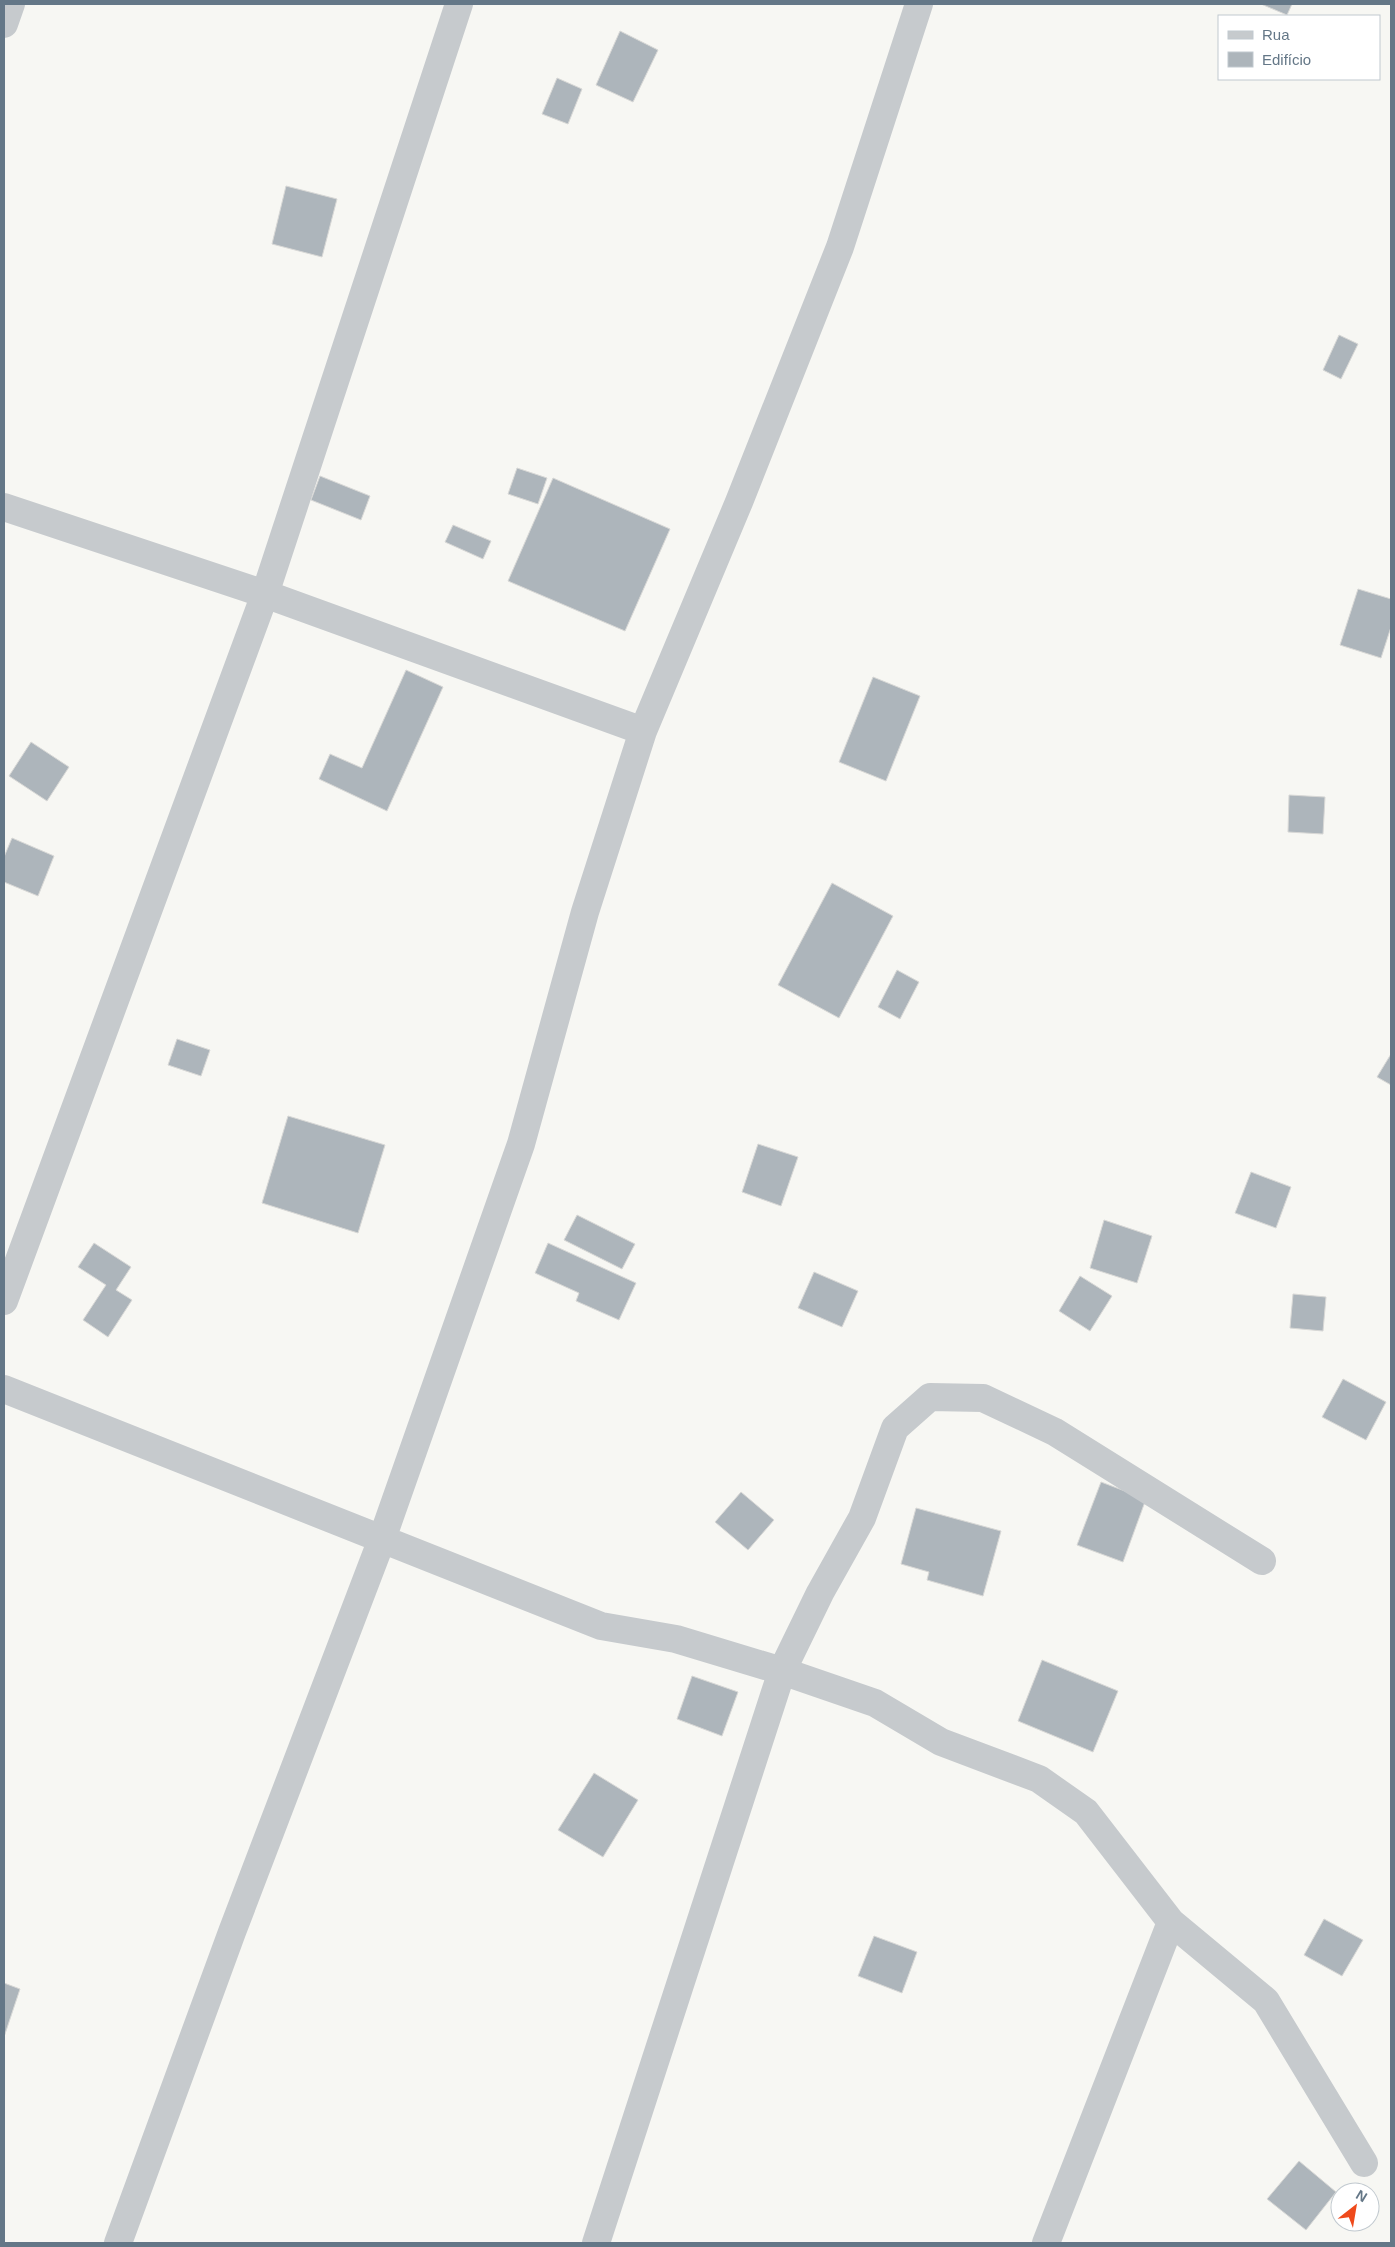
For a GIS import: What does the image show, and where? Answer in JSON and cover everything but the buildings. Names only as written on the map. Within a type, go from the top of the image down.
[{"type":"street","points":[[4,24],[11,4]]},
{"type":"street","points":[[4,1301],[265,594],[459,4]]},
{"type":"street","points":[[118,2243],[232,1932],[382,1539],[521,1144],[585,912],[643,731],[735,511],[840,247],[919,4]]},
{"type":"street","points":[[4,507],[265,594],[643,731]]},
{"type":"street","points":[[4,1389],[601,1626],[676,1640],[782,1671],[876,1703],[941,1742],[1040,1779],[1086,1812],[1171,1922],[1266,2001],[1364,2163]]},
{"type":"street","points":[[596,2243],[782,1671],[820,1593],[862,1518],[895,1428],[930,1397],[983,1398],[1055,1432],[1262,1561]]},
{"type":"street","points":[[1046,2243],[1171,1922]]}]
